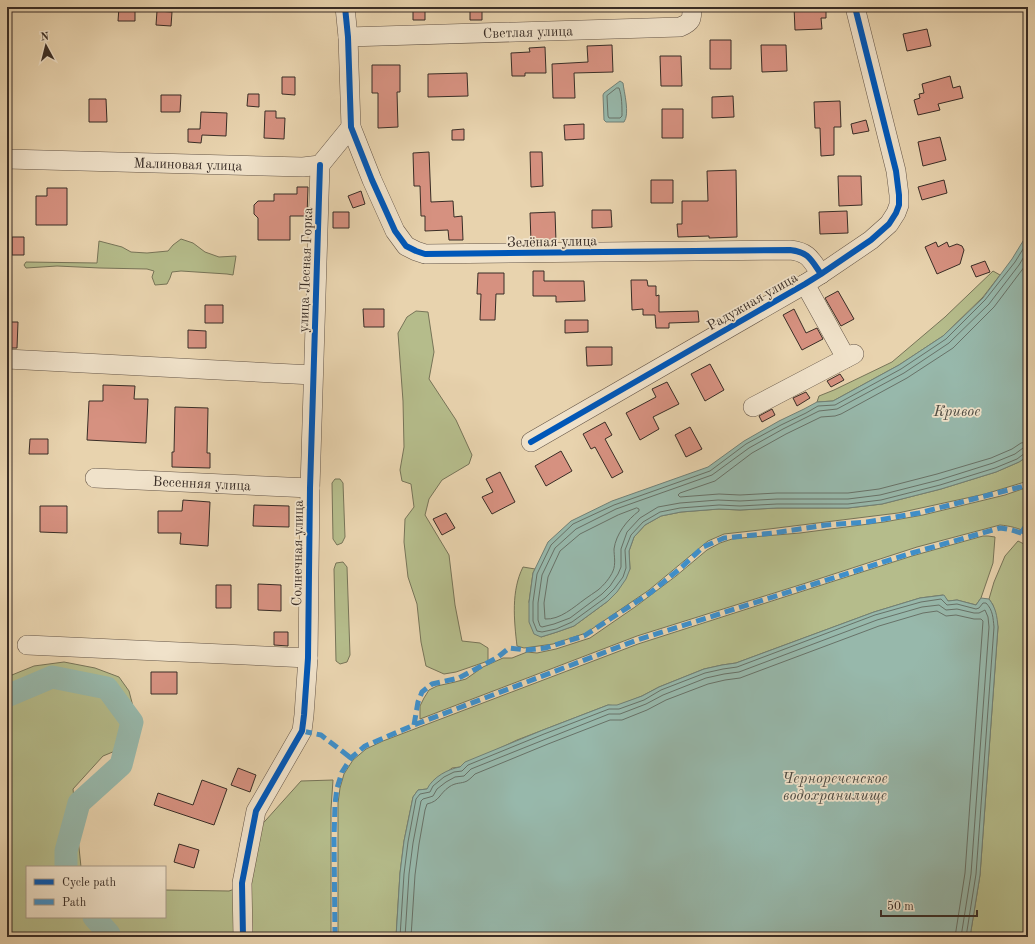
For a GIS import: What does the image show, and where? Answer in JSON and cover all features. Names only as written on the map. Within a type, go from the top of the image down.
[{"type":"street","name":"Зелёная улица","points":[[345,7],[348,38],[351,127],[372,180],[395,231],[406,246],[426,254],[790,250],[799,251],[807,255],[821,274]]},
{"type":"street","name":"Светлая улица","points":[[348,38],[680,27],[688,23],[692,17],[692,7]]},
{"type":"street","name":"Радужная улица","points":[[531,442],[805,284],[846,257],[889,224],[899,205],[899,190],[896,171],[855,7]]},
{"type":"street","points":[[320,165],[351,127]]},
{"type":"street","name":"Малиновая улица","points":[[7,159],[303,167],[320,165]]},
{"type":"street","name":"улица Лесная Горка","points":[[313,375],[320,165]]},
{"type":"street","points":[[753,407],[850,356],[805,284]]},
{"type":"street","points":[[7,359],[313,375]]},
{"type":"street","name":"Солнечная улица","points":[[243,937],[242,883],[256,811],[302,731],[304,715],[308,658],[313,375]]},
{"type":"street","name":"Весенняя улица","points":[[95,478],[310,488]]},
{"type":"street","points":[[27,645],[308,658]]},
{"type":"green space","points":[[181,239],[193,243],[205,252],[219,257],[236,256],[233,275],[181,271],[172,272],[167,284],[155,285],[152,277],[154,271],[147,269],[57,266],[26,268],[24,265],[26,262],[97,263],[99,241],[122,247],[131,252],[147,253],[168,251]]},
{"type":"green space","points":[[993,271],[1000,275],[983,297],[943,336],[899,365],[833,401],[817,402],[819,396],[892,362],[945,317]]},
{"type":"green space","points":[[416,311],[428,312],[434,352],[429,379],[456,420],[472,455],[469,464],[442,480],[429,499],[425,515],[449,555],[455,605],[462,641],[480,643],[488,648],[488,661],[456,672],[444,674],[426,666],[421,642],[417,604],[408,577],[404,542],[405,519],[414,507],[411,484],[402,481],[400,470],[404,447],[403,401],[398,333],[407,317]]},
{"type":"green space","points":[[1028,456],[1028,481],[985,494],[898,513],[724,534],[708,541],[649,590],[586,633],[553,644],[524,648],[517,646],[514,606],[519,576],[523,567],[535,569],[533,573],[529,602],[541,637],[574,626],[608,601],[630,569],[629,551],[634,537],[645,525],[661,516],[681,512],[719,509],[848,508],[882,504],[941,489],[996,472],[1019,462]]},
{"type":"green space","points":[[335,479],[340,479],[343,483],[345,537],[342,543],[337,545],[333,539],[332,483]]},
{"type":"green space","points":[[1028,487],[1028,533],[1000,525],[917,547],[637,636],[420,719],[420,706],[429,690],[437,686],[466,679],[483,667],[503,658],[512,658],[527,652],[537,653],[556,649],[590,638],[635,607],[707,550],[720,543],[732,539],[800,533],[884,522],[923,515],[1005,495]]},
{"type":"green space","points":[[983,536],[995,537],[993,563],[981,598],[976,605],[957,600],[948,601],[943,595],[920,598],[874,612],[736,663],[704,669],[617,706],[608,705],[517,740],[460,767],[452,768],[427,789],[418,790],[413,797],[404,841],[400,873],[396,937],[338,937],[338,803],[340,788],[344,774],[353,760],[366,749],[383,741],[638,644],[912,556]]},
{"type":"green space","points":[[1018,541],[1028,546],[1027,937],[970,937],[980,875],[998,627],[993,605],[989,599],[994,582],[1005,556]]},
{"type":"green space","points":[[343,562],[347,567],[350,655],[347,662],[340,664],[336,661],[334,569],[336,563]]},
{"type":"green space","points":[[64,662],[95,668],[119,677],[129,691],[136,718],[124,700],[110,686],[92,677],[62,672],[38,677],[7,690],[7,677],[34,666]]},
{"type":"green space","points":[[60,683],[89,688],[101,697],[111,700],[120,710],[126,721],[120,749],[103,756],[73,789],[81,866],[26,866],[26,918],[166,918],[166,890],[229,891],[246,885],[257,830],[301,781],[333,780],[331,809],[331,937],[7,937],[7,698],[48,684]]},
{"type":"water","points":[[620,81],[623,83],[627,109],[626,118],[624,122],[606,122],[604,120],[603,95]]},
{"type":"water","name":"Кривое","points":[[1028,233],[1028,456],[1019,462],[996,472],[941,489],[882,504],[848,508],[719,509],[681,512],[661,516],[645,525],[634,537],[629,551],[630,569],[626,579],[617,592],[608,601],[574,626],[541,637],[534,634],[529,622],[529,602],[533,573],[548,542],[571,521],[612,501],[708,467],[744,441],[779,421],[817,402],[833,401],[899,365],[943,336],[983,298],[1012,259]]},
{"type":"water","name":"Чернореченское водохранилище","points":[[944,595],[948,601],[957,600],[976,605],[981,598],[989,599],[996,612],[998,627],[980,875],[970,937],[396,937],[400,873],[404,841],[413,797],[418,790],[427,789],[441,774],[460,767],[465,762],[543,730],[608,705],[617,705],[642,696],[659,687],[704,669],[736,663],[874,612],[920,598]]},
{"type":"building","points":[[119,7],[135,8],[135,21],[118,21]]},
{"type":"building","points":[[413,7],[425,7],[425,20],[413,20]]},
{"type":"building","points":[[470,7],[482,7],[482,20],[470,20]]},
{"type":"building","points":[[794,7],[826,7],[826,18],[821,18],[822,29],[795,30]]},
{"type":"building","points":[[157,11],[172,12],[171,26],[156,25]]},
{"type":"building","points":[[927,29],[931,46],[907,51],[903,34]]},
{"type":"building","points":[[710,40],[731,40],[731,69],[710,69]]},
{"type":"building","points":[[612,45],[613,72],[574,73],[575,98],[553,98],[552,64],[588,62],[587,46]]},
{"type":"building","points":[[761,45],[786,45],[787,71],[762,72]]},
{"type":"building","points":[[545,47],[546,73],[525,73],[525,76],[512,76],[511,53],[530,52],[529,48]]},
{"type":"building","points":[[660,56],[681,56],[682,86],[661,86]]},
{"type":"building","points":[[372,65],[400,65],[400,92],[397,92],[398,127],[378,128],[378,93],[372,93]]},
{"type":"building","points":[[467,73],[468,96],[428,97],[428,74]]},
{"type":"building","points":[[950,76],[953,88],[960,86],[963,98],[938,104],[940,110],[918,115],[914,100],[920,98],[919,94],[924,93],[922,84]]},
{"type":"building","points":[[282,77],[295,77],[295,95],[282,94]]},
{"type":"building","points":[[248,94],[259,94],[259,107],[247,106]]},
{"type":"building","points":[[161,95],[181,95],[180,112],[161,112]]},
{"type":"building","points":[[733,96],[734,117],[712,118],[712,97]]},
{"type":"building","points":[[89,99],[106,99],[107,122],[89,122]]},
{"type":"building","points":[[840,101],[841,127],[834,127],[834,155],[821,156],[820,128],[815,128],[814,102]]},
{"type":"building","points":[[662,109],[683,109],[683,138],[662,138]]},
{"type":"building","points":[[265,111],[276,111],[276,118],[285,118],[284,139],[264,138]]},
{"type":"building","points":[[201,112],[227,113],[226,136],[202,135],[201,143],[188,142],[188,129],[200,129]]},
{"type":"building","points":[[866,120],[869,131],[853,134],[851,124]]},
{"type":"building","points":[[584,124],[584,139],[565,140],[564,125]]},
{"type":"building","points":[[464,129],[464,140],[452,140],[452,130]]},
{"type":"building","points":[[940,137],[946,160],[923,166],[918,142]]},
{"type":"building","points":[[429,152],[431,202],[453,201],[454,217],[462,216],[463,240],[449,240],[448,230],[425,231],[425,216],[421,216],[420,186],[414,186],[413,153]]},
{"type":"building","points":[[530,152],[542,152],[543,186],[531,187]]},
{"type":"building","points":[[736,170],[737,237],[678,237],[677,224],[682,224],[682,201],[708,201],[707,171]]},
{"type":"building","points":[[838,176],[861,176],[862,205],[839,206]]},
{"type":"building","points":[[651,180],[673,180],[673,203],[651,203]]},
{"type":"building","points":[[944,180],[947,193],[922,200],[918,187]]},
{"type":"building","points":[[297,187],[308,187],[307,216],[290,216],[290,240],[258,240],[258,218],[254,214],[254,205],[258,201],[274,201],[274,194],[297,194]]},
{"type":"building","points":[[47,188],[67,188],[67,225],[36,225],[36,196],[47,196]]},
{"type":"building","points":[[361,191],[365,204],[353,208],[348,196]]},
{"type":"building","points":[[592,210],[611,210],[612,227],[592,228]]},
{"type":"building","points":[[847,211],[848,233],[820,234],[819,212]]},
{"type":"building","points":[[333,212],[349,212],[349,228],[333,228]]},
{"type":"building","points":[[555,212],[556,242],[531,242],[530,213]]},
{"type":"building","points":[[12,237],[24,237],[24,255],[12,255]]},
{"type":"building","points":[[936,242],[938,247],[947,242],[949,247],[957,244],[962,246],[964,250],[960,264],[937,274],[925,247]]},
{"type":"building","points":[[985,261],[990,272],[976,277],[971,266]]},
{"type":"building","points":[[533,271],[544,271],[544,281],[584,281],[585,301],[556,302],[556,296],[533,296]]},
{"type":"building","points":[[478,273],[504,273],[504,294],[496,294],[495,320],[480,320],[481,294],[477,294]]},
{"type":"building","points":[[631,280],[647,280],[648,286],[656,286],[656,296],[659,295],[659,312],[698,311],[699,322],[669,323],[669,328],[656,328],[655,315],[643,315],[643,309],[632,310]]},
{"type":"building","points":[[838,291],[854,319],[841,326],[825,298]]},
{"type":"building","points":[[205,305],[223,305],[223,323],[205,323]]},
{"type":"building","points":[[363,309],[384,309],[384,327],[364,327]]},
{"type":"building","points":[[794,309],[806,333],[817,328],[823,339],[802,350],[783,315]]},
{"type":"building","points":[[565,320],[588,320],[588,332],[565,333]]},
{"type":"building","points":[[7,322],[18,322],[17,348],[7,348]]},
{"type":"building","points":[[188,330],[206,331],[206,348],[188,348]]},
{"type":"building","points":[[586,347],[612,347],[612,365],[587,366]]},
{"type":"building","points":[[710,364],[724,390],[705,401],[691,374]]},
{"type":"building","points":[[840,374],[844,380],[831,387],[827,381]]},
{"type":"building","points":[[667,382],[679,404],[653,417],[659,429],[640,440],[626,413],[656,397],[652,389]]},
{"type":"building","points":[[103,385],[135,386],[134,399],[148,399],[146,443],[87,440],[89,401],[103,401]]},
{"type":"building","points":[[806,392],[810,398],[797,406],[793,398]]},
{"type":"building","points":[[175,407],[208,408],[207,453],[210,453],[210,468],[172,467],[172,452],[174,452]]},
{"type":"building","points":[[772,409],[775,415],[762,422],[759,416]]},
{"type":"building","points":[[605,422],[612,435],[605,439],[623,472],[612,478],[595,447],[591,449],[583,434]]},
{"type":"building","points":[[690,427],[702,449],[686,457],[675,435]]},
{"type":"building","points":[[30,439],[48,439],[48,454],[29,454]]},
{"type":"building","points":[[561,451],[572,471],[546,486],[535,466]]},
{"type":"building","points":[[500,472],[515,502],[492,514],[482,497],[493,492],[486,479]]},
{"type":"building","points":[[183,500],[210,502],[208,546],[180,544],[181,533],[158,533],[158,511],[182,511]]},
{"type":"building","points":[[254,505],[289,506],[289,527],[253,526]]},
{"type":"building","points":[[40,506],[67,506],[67,533],[40,532]]},
{"type":"building","points":[[446,513],[455,528],[442,535],[433,519]]},
{"type":"building","points":[[258,584],[281,585],[281,611],[258,610]]},
{"type":"building","points":[[216,585],[231,585],[231,608],[216,608]]},
{"type":"building","points":[[274,632],[288,632],[288,646],[274,645]]},
{"type":"building","points":[[151,672],[177,672],[177,694],[151,694]]},
{"type":"building","points":[[238,768],[256,775],[250,792],[231,785]]},
{"type":"building","points":[[202,780],[227,789],[214,825],[154,805],[158,793],[193,805]]},
{"type":"building","points":[[179,844],[199,850],[194,868],[174,862]]},
{"type":"waterway","points":[[7,696],[52,677],[107,688],[132,722],[121,765],[79,803],[66,851],[66,866]]},
{"type":"waterway","points":[[95,918],[109,934],[109,937]]},
{"type":"marked path","points":[[414,725],[418,702],[422,692],[432,684],[459,678],[498,657],[509,648],[526,650],[545,648],[584,636],[650,593],[682,567],[703,547],[724,538],[773,533],[826,525],[867,522],[919,513],[1028,485]]},
{"type":"marked path","points":[[1021,533],[1028,523]]},
{"type":"marked path","points":[[335,937],[334,839],[337,788],[342,772],[351,758],[365,746],[414,725],[637,640],[912,553],[1000,528],[1028,536]]},
{"type":"marked path","points":[[302,731],[321,735],[351,758]]},
{"type":"cycle path","points":[[345,7],[348,37],[351,127],[372,180],[395,231],[406,246],[425,254],[790,250],[806,255],[821,274]]},
{"type":"cycle path","points":[[531,442],[805,284],[871,240],[889,224],[899,205],[896,171],[855,7]]},
{"type":"cycle path","points":[[243,937],[242,883],[256,811],[302,731],[304,715],[308,658],[310,488],[320,165]]}]
